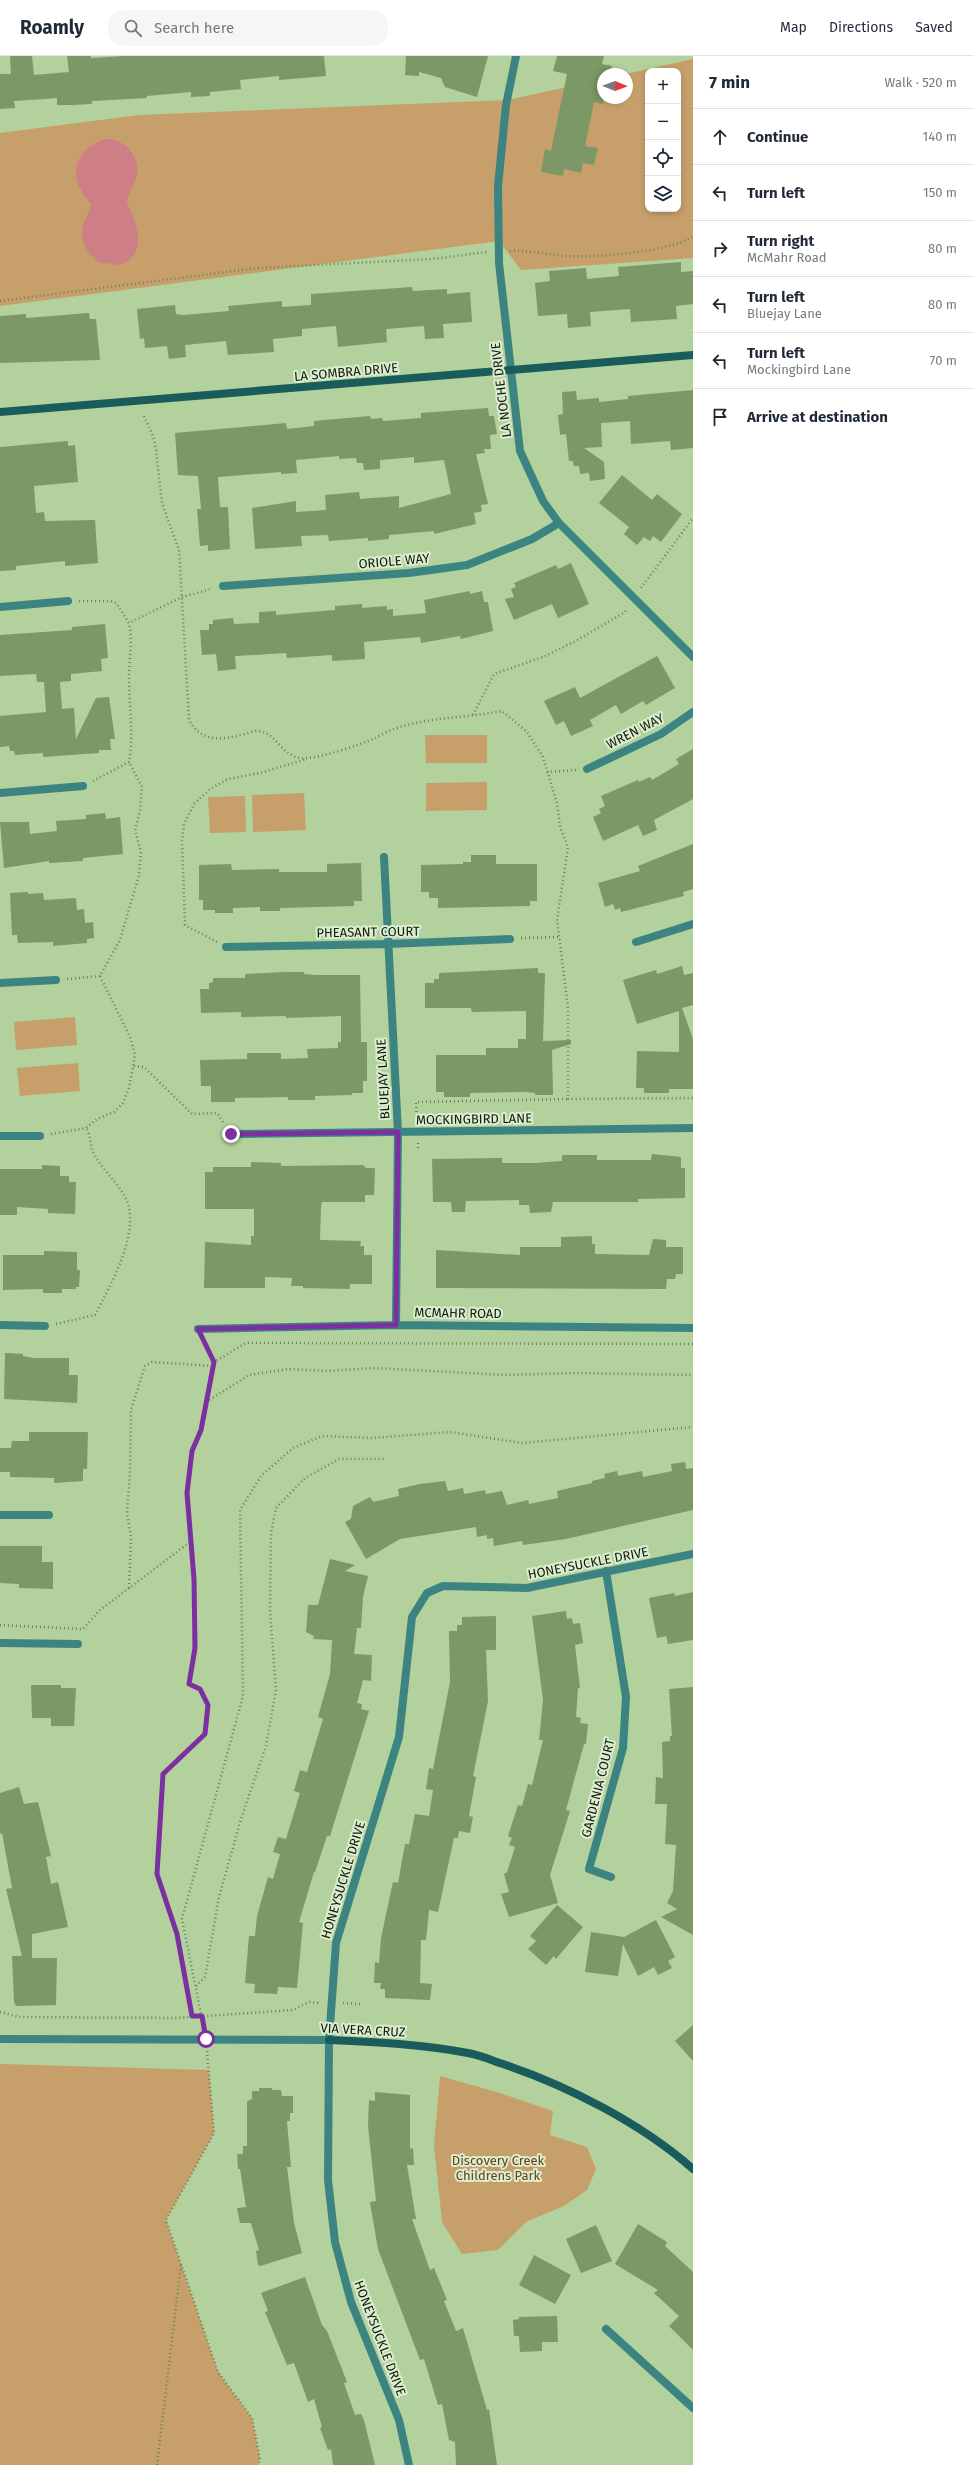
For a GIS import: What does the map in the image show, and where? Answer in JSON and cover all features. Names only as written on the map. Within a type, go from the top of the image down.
[{"type":"street","name":"LA NOCHE DRIVE","points":[[516,56],[506,105],[498,186],[499,251],[509,371],[520,451],[543,501],[559,523],[693,657]]},
{"type":"street","name":"LA SOMBRA DRIVE","points":[[0,412],[693,355]]},
{"type":"street","name":"ORIOLE WAY","points":[[223,586],[409,573],[467,565],[532,539],[559,523]]},
{"type":"street","points":[[0,607],[68,601]]},
{"type":"street","name":"WREN WAY","points":[[587,769],[661,734],[693,712]]},
{"type":"street","points":[[0,793],[83,786]]},
{"type":"street","name":"BLUEJAY LANE","points":[[384,857],[398,1132],[396,1325]]},
{"type":"street","points":[[636,942],[693,924]]},
{"type":"street","name":"PHEASANT COURT","points":[[226,947],[388,944],[510,939]]},
{"type":"street","points":[[0,984],[56,980]]},
{"type":"street","name":"MOCKINGBIRD LANE","points":[[231,1134],[693,1128]]},
{"type":"street","points":[[0,1136],[40,1136]]},
{"type":"street","points":[[0,1325],[45,1326]]},
{"type":"street","name":"MCMAHR ROAD","points":[[198,1329],[396,1325],[693,1328]]},
{"type":"street","points":[[0,1515],[49,1516]]},
{"type":"street","name":"HONEYSUCKLE DRIVE","points":[[409,2465],[399,2420],[351,2302],[335,2242],[328,2180],[329,2040],[336,1943],[399,1737],[412,1617],[427,1593],[443,1586],[527,1588],[693,1554]]},
{"type":"street","name":"GARDENIA COURT","points":[[606,1571],[626,1697],[623,1748],[589,1869],[611,1877]]},
{"type":"street","points":[[0,1643],[78,1644]]},
{"type":"street","name":"VIA VERA CRUZ","points":[[0,2039],[329,2040],[388,2042],[469,2053],[532,2074],[585,2099],[662,2144],[693,2169]]},
{"type":"street","points":[[606,2329],[693,2408]]},
{"type":"path","points":[[0,301],[257,268],[432,259],[499,251],[527,250],[566,256],[654,250],[693,236]]},
{"type":"path","points":[[144,416],[153,436],[156,450],[162,503],[179,550],[189,720],[195,730],[203,736],[220,738],[259,731],[272,736],[284,751],[292,756],[307,758]]},
{"type":"path","points":[[473,715],[494,674],[543,657],[574,642],[625,612],[693,518]]},
{"type":"path","points":[[129,623],[182,597],[223,586]]},
{"type":"path","points":[[68,601],[110,600],[116,603],[129,623],[132,635],[129,680],[132,747],[130,762],[142,787],[140,811],[135,830],[141,852],[139,875],[120,940],[100,976]]},
{"type":"path","points":[[226,947],[185,925],[182,841],[184,824],[194,804],[210,789],[228,779],[260,773],[373,739],[395,728],[502,711],[515,720],[527,732],[543,757],[568,847],[557,920],[568,1007],[568,1099]]},
{"type":"path","points":[[83,786],[130,762]]},
{"type":"path","points":[[547,772],[587,769]]},
{"type":"path","points":[[510,939],[558,937]]},
{"type":"path","points":[[56,980],[100,976]]},
{"type":"path","points":[[40,1136],[86,1128],[97,1119],[114,1112],[123,1103],[130,1088],[135,1055],[130,1037],[100,976]]},
{"type":"path","points":[[134,1066],[144,1067],[192,1114],[217,1113],[231,1134]]},
{"type":"path","points":[[418,1151],[416,1102],[693,1098]]},
{"type":"path","points":[[45,1326],[95,1315],[122,1258],[127,1237],[130,1210],[124,1195],[92,1152],[90,1134],[86,1128]]},
{"type":"path","points":[[192,2016],[177,1934],[157,1874],[163,1774],[205,1734],[208,1705],[200,1689],[189,1684],[195,1648],[194,1579],[187,1493],[192,1451],[201,1430],[214,1362],[198,1329]]},
{"type":"path","points":[[214,1362],[246,1343],[693,1344]]},
{"type":"path","points":[[129,1588],[131,1537],[127,1514],[130,1472],[131,1410],[145,1366],[152,1362],[213,1366]]},
{"type":"path","points":[[206,1402],[249,1375],[288,1369],[327,1371],[375,1368],[505,1375],[575,1373],[693,1376]]},
{"type":"path","points":[[258,2465],[260,2459],[252,2418],[218,2372],[166,2220],[214,2133],[206,2039],[182,1919],[243,1696],[240,1510],[261,1476],[293,1448],[322,1436],[372,1438],[450,1432],[522,1443],[693,1427]]},
{"type":"path","points":[[196,1986],[205,1977],[219,1897],[241,1819],[266,1746],[276,1690],[270,1643],[271,1533],[276,1508],[305,1478],[340,1459],[385,1458]]},
{"type":"path","points":[[0,1625],[83,1628],[100,1610],[190,1542]]},
{"type":"path","points":[[0,2012],[19,2018],[94,2019],[202,2016],[293,2010],[309,2002],[361,2004]]},
{"type":"path","points":[[157,2465],[181,2262]]},
{"type":"green space","points":[[693,59],[693,258],[521,270],[499,241],[0,306],[0,133],[139,115],[508,100],[597,80],[597,104],[633,104],[633,72],[645,70],[645,212],[681,212],[681,68],[652,68]]},
{"type":"green space","points":[[425,735],[487,735],[487,763],[426,763]]},
{"type":"green space","points":[[487,782],[487,810],[426,811],[426,783]]},
{"type":"green space","points":[[304,793],[306,830],[253,832],[252,795]]},
{"type":"green space","points":[[245,796],[246,832],[210,833],[208,797]]},
{"type":"green space","points":[[75,1017],[77,1045],[16,1050],[14,1022]]},
{"type":"green space","points":[[78,1063],[80,1091],[20,1096],[17,1068]]},
{"type":"green space","points":[[0,2064],[209,2070],[214,2133],[166,2220],[218,2372],[252,2418],[260,2459],[258,2465],[0,2465]]},
{"type":"green space","name":"Discovery Creek Childrens Park","points":[[440,2076],[500,2093],[553,2111],[550,2135],[587,2147],[596,2169],[587,2190],[564,2206],[526,2222],[498,2250],[462,2254],[442,2222],[434,2145]]},
{"type":"shaded area","points":[[113,139],[125,145],[133,155],[137,167],[136,178],[128,196],[127,203],[137,229],[137,246],[134,254],[128,260],[119,265],[98,262],[87,250],[82,235],[83,225],[90,210],[91,204],[79,186],[76,168],[78,161],[87,149],[99,141]]},
{"type":"building","points":[[10,56],[32,56],[34,75],[69,72],[67,56],[91,56],[91,58],[125,56],[324,56],[326,76],[279,80],[279,76],[240,80],[241,89],[210,92],[210,96],[191,97],[191,92],[147,96],[147,98],[92,101],[92,104],[73,105],[57,105],[57,98],[14,101],[15,108],[0,109],[0,74],[11,74]]},
{"type":"building","points":[[406,56],[488,56],[477,97],[445,87],[441,78],[419,72],[419,76],[405,75]]},
{"type":"building","points":[[557,56],[604,56],[602,64],[612,66],[612,68],[597,68],[597,103],[594,102],[585,146],[598,148],[594,165],[583,163],[581,173],[564,169],[563,176],[541,172],[545,149],[551,151],[567,74],[553,71]]},
{"type":"building","points":[[681,262],[681,272],[693,271],[693,304],[676,306],[677,319],[631,322],[630,309],[590,312],[591,326],[568,328],[567,314],[538,316],[535,283],[550,281],[549,271],[586,268],[587,279],[619,276],[618,267]]},
{"type":"building","points":[[412,287],[413,291],[447,289],[447,294],[470,292],[472,322],[443,324],[444,338],[425,339],[424,326],[386,329],[387,342],[338,347],[336,326],[302,329],[302,336],[273,339],[274,352],[228,355],[226,341],[185,345],[186,357],[169,359],[167,346],[145,348],[144,338],[140,339],[137,309],[175,305],[176,314],[183,315],[229,311],[228,306],[282,301],[282,307],[311,305],[311,294]]},
{"type":"building","points":[[89,313],[90,319],[96,319],[100,360],[0,363],[0,316],[26,314],[26,318]]},
{"type":"building","points":[[693,390],[693,448],[671,450],[670,441],[631,444],[630,421],[601,423],[602,447],[584,448],[604,462],[605,479],[590,481],[589,473],[580,474],[579,466],[574,466],[573,461],[569,461],[566,434],[560,435],[558,415],[563,414],[562,392],[576,391],[577,400],[599,398],[599,402],[628,399],[628,396]]},
{"type":"building","points":[[488,408],[489,416],[494,416],[497,434],[490,435],[491,449],[484,449],[485,453],[476,454],[488,504],[481,505],[482,511],[474,513],[476,524],[434,534],[434,531],[389,535],[389,539],[368,541],[368,538],[329,541],[328,535],[301,536],[302,546],[255,549],[252,508],[296,501],[296,512],[326,510],[325,495],[359,492],[360,499],[399,496],[399,508],[451,494],[444,460],[414,463],[414,457],[380,460],[380,469],[364,470],[363,463],[357,463],[356,458],[339,459],[339,456],[296,460],[297,473],[281,474],[281,472],[218,477],[220,507],[228,507],[230,549],[208,551],[208,545],[200,546],[197,509],[201,509],[198,476],[178,475],[175,433],[286,423],[287,429],[314,426],[314,421],[370,416],[371,419],[382,418],[383,421],[421,418],[421,413]]},
{"type":"building","points":[[68,441],[68,446],[75,445],[78,482],[34,486],[36,513],[44,512],[45,521],[95,520],[98,563],[65,566],[65,561],[16,566],[16,570],[0,571],[0,447]]},
{"type":"building","points":[[622,475],[652,500],[657,494],[682,514],[661,542],[653,536],[650,541],[644,537],[637,545],[624,534],[629,527],[599,503]]},
{"type":"building","points":[[571,563],[589,604],[558,618],[552,604],[514,620],[505,599],[514,597],[511,589],[516,587],[514,583],[556,565],[558,569]]},
{"type":"building","points":[[470,591],[470,594],[482,591],[484,602],[488,602],[493,631],[461,639],[460,636],[421,643],[420,637],[364,642],[365,659],[332,661],[332,655],[287,658],[286,653],[235,656],[236,669],[218,671],[216,654],[202,655],[200,630],[209,630],[209,624],[213,624],[213,620],[233,618],[234,624],[259,623],[259,612],[276,611],[276,615],[335,610],[335,606],[362,604],[362,608],[387,606],[387,610],[393,609],[393,616],[426,613],[424,600]]},
{"type":"building","points":[[105,624],[108,658],[101,659],[102,671],[71,674],[71,681],[60,682],[62,709],[74,708],[76,739],[96,698],[109,697],[115,739],[110,739],[111,750],[99,750],[99,753],[43,757],[43,753],[15,755],[14,751],[10,751],[9,746],[0,747],[0,716],[46,712],[44,682],[37,682],[36,674],[0,676],[0,635],[72,630],[72,627]]},
{"type":"building","points":[[657,656],[675,688],[646,705],[643,701],[621,714],[616,705],[590,720],[593,726],[571,736],[564,721],[556,725],[544,701],[575,687],[580,698]]},
{"type":"building","points":[[693,749],[693,799],[654,820],[657,830],[643,836],[638,825],[603,841],[593,817],[601,813],[599,809],[605,806],[601,796],[638,780],[639,782],[650,777],[652,780],[679,764],[676,759]]},
{"type":"building","points":[[105,813],[106,819],[120,817],[123,854],[83,858],[83,861],[49,863],[49,861],[4,868],[0,822],[29,822],[30,834],[57,831],[56,821],[86,819],[86,815]]},
{"type":"building","points":[[693,844],[693,889],[683,892],[684,896],[621,912],[620,908],[615,910],[613,904],[605,907],[598,883],[640,871],[638,866]]},
{"type":"building","points":[[471,855],[496,855],[496,864],[537,864],[537,901],[530,901],[530,906],[438,908],[438,898],[429,898],[429,892],[421,892],[421,865],[463,864],[463,862],[471,862]]},
{"type":"building","points":[[361,863],[362,901],[354,901],[354,906],[280,908],[280,911],[260,911],[260,907],[233,908],[233,913],[215,913],[215,910],[203,910],[203,900],[199,900],[199,865],[231,864],[232,870],[279,869],[279,872],[327,872],[327,864]]},
{"type":"building","points":[[28,892],[28,894],[43,893],[44,900],[76,898],[77,910],[84,909],[85,923],[93,922],[94,938],[87,939],[87,943],[53,946],[53,942],[18,943],[17,935],[12,935],[10,893]]},
{"type":"building","points":[[682,966],[684,975],[693,973],[693,1005],[682,1008],[693,1039],[693,1089],[669,1089],[669,1093],[644,1093],[644,1088],[636,1088],[637,1051],[679,1052],[679,1011],[637,1024],[623,980],[656,970],[657,974]]},
{"type":"building","points":[[538,968],[538,973],[545,973],[543,1041],[571,1040],[571,1044],[552,1050],[553,1095],[535,1095],[535,1093],[524,1092],[470,1093],[470,1097],[444,1097],[444,1092],[436,1092],[436,1055],[486,1055],[486,1048],[518,1048],[518,1039],[526,1039],[526,1011],[472,1012],[471,1008],[425,1008],[425,983],[434,983],[434,979],[439,979],[439,973]]},
{"type":"building","points":[[304,972],[304,974],[315,975],[360,975],[361,1042],[367,1042],[367,1081],[363,1081],[363,1093],[352,1093],[352,1095],[315,1096],[315,1100],[288,1100],[288,1097],[235,1098],[235,1102],[211,1102],[211,1086],[201,1086],[200,1060],[247,1059],[247,1053],[281,1053],[281,1059],[308,1058],[307,1049],[338,1048],[338,1042],[341,1042],[341,1016],[286,1018],[286,1016],[241,1017],[241,1012],[201,1013],[200,989],[209,989],[209,983],[213,982],[213,978],[245,978],[245,974]]},
{"type":"building","points":[[652,1154],[681,1157],[681,1168],[685,1168],[685,1198],[638,1199],[638,1202],[553,1202],[551,1212],[530,1213],[529,1205],[519,1205],[519,1200],[466,1201],[465,1212],[452,1212],[451,1202],[433,1202],[432,1159],[502,1158],[502,1163],[535,1163],[562,1161],[562,1155],[597,1155],[597,1160],[651,1160]]},
{"type":"building","points":[[251,1162],[281,1163],[281,1166],[363,1165],[366,1168],[375,1168],[374,1195],[365,1195],[365,1202],[322,1202],[320,1240],[361,1241],[360,1246],[364,1246],[364,1255],[372,1255],[372,1284],[350,1284],[350,1289],[303,1288],[303,1286],[291,1286],[292,1278],[265,1277],[265,1288],[204,1288],[205,1242],[251,1245],[251,1236],[254,1236],[254,1209],[205,1209],[205,1172],[213,1172],[213,1167],[251,1167]]},
{"type":"building","points":[[42,1165],[60,1166],[60,1176],[69,1176],[69,1182],[76,1182],[75,1214],[48,1213],[48,1209],[17,1207],[17,1215],[0,1215],[0,1169],[42,1169]]},
{"type":"building","points":[[592,1236],[592,1244],[595,1244],[595,1254],[649,1255],[653,1239],[666,1240],[666,1247],[683,1247],[683,1274],[676,1274],[675,1279],[667,1279],[666,1289],[436,1288],[436,1250],[520,1255],[520,1247],[561,1247],[561,1237]]},
{"type":"building","points":[[44,1251],[77,1252],[77,1270],[80,1270],[79,1287],[76,1287],[76,1289],[62,1289],[62,1293],[43,1293],[43,1289],[3,1290],[3,1255],[44,1255]]},
{"type":"building","points":[[5,1353],[23,1354],[23,1356],[34,1358],[69,1358],[69,1375],[78,1375],[77,1403],[4,1399]]},
{"type":"building","points":[[29,1432],[88,1432],[87,1469],[83,1469],[83,1481],[54,1483],[54,1478],[10,1477],[10,1472],[0,1472],[0,1448],[11,1448],[12,1441],[29,1441]]},
{"type":"building","points":[[685,1462],[686,1469],[693,1468],[693,1510],[566,1539],[523,1545],[522,1541],[494,1546],[493,1538],[487,1539],[487,1535],[477,1537],[476,1527],[400,1539],[366,1559],[345,1522],[351,1519],[353,1506],[370,1497],[373,1502],[399,1496],[398,1489],[420,1484],[445,1481],[448,1491],[463,1488],[464,1494],[485,1490],[486,1494],[502,1491],[507,1505],[528,1500],[529,1504],[558,1498],[557,1491],[592,1483],[592,1481],[605,1478],[604,1474],[617,1471],[618,1476],[642,1471],[643,1477],[672,1471],[671,1464]]},
{"type":"building","points":[[0,1546],[42,1546],[42,1562],[53,1562],[53,1589],[19,1588],[19,1584],[0,1583]]},
{"type":"building","points":[[330,1559],[355,1565],[345,1571],[368,1576],[363,1597],[361,1628],[357,1628],[354,1654],[372,1655],[371,1681],[363,1680],[357,1703],[362,1704],[361,1709],[369,1711],[330,1836],[327,1836],[314,1872],[299,1922],[303,1923],[297,1988],[278,1987],[277,1994],[254,1993],[255,1984],[245,1983],[249,1936],[255,1936],[257,1916],[268,1877],[273,1879],[280,1854],[273,1852],[278,1837],[286,1839],[300,1793],[294,1791],[300,1770],[307,1772],[323,1719],[318,1717],[330,1674],[332,1640],[313,1639],[314,1636],[306,1632],[308,1605],[318,1605]]},
{"type":"building","points":[[693,1592],[693,1640],[668,1644],[666,1636],[657,1638],[649,1598],[674,1593],[675,1596]]},
{"type":"building","points":[[566,1611],[567,1619],[572,1618],[573,1624],[580,1623],[583,1643],[575,1645],[580,1688],[578,1688],[576,1717],[581,1718],[580,1723],[588,1724],[586,1744],[584,1744],[566,1810],[570,1811],[550,1875],[558,1903],[509,1917],[501,1894],[509,1892],[504,1874],[507,1872],[515,1847],[509,1845],[512,1838],[508,1836],[518,1805],[522,1806],[528,1784],[532,1785],[543,1740],[539,1740],[543,1700],[532,1616]]},
{"type":"building","points":[[496,1616],[496,1650],[486,1650],[488,1701],[473,1776],[476,1777],[469,1816],[473,1817],[470,1833],[459,1831],[458,1838],[454,1838],[438,1912],[429,1910],[426,1940],[421,1940],[420,1983],[432,1984],[430,2000],[385,1998],[385,1989],[380,1989],[381,1983],[374,1983],[375,1962],[379,1963],[381,1938],[393,1882],[398,1883],[405,1844],[409,1844],[415,1814],[429,1816],[433,1790],[426,1789],[429,1768],[433,1769],[450,1682],[449,1631],[457,1631],[457,1625],[462,1625],[462,1617]]},
{"type":"building","points":[[31,1685],[61,1685],[61,1688],[76,1688],[74,1726],[51,1726],[51,1718],[32,1718]]},
{"type":"building","points":[[693,1687],[693,1935],[661,1917],[677,1909],[667,1903],[673,1891],[676,1845],[665,1844],[667,1804],[655,1804],[656,1777],[663,1778],[662,1742],[670,1741],[670,1736],[672,1736],[669,1689]]},
{"type":"building","points":[[19,1787],[24,1804],[38,1802],[51,1856],[46,1857],[51,1884],[58,1882],[68,1927],[32,1934],[32,1958],[57,1958],[56,2005],[16,2006],[14,2002],[12,1956],[22,1956],[6,1889],[12,1888],[2,1833],[0,1834],[0,1793]]},
{"type":"building","points":[[557,1905],[583,1927],[556,1959],[554,1956],[546,1965],[528,1949],[536,1941],[530,1936]]},
{"type":"building","points":[[656,1920],[675,1957],[668,1961],[672,1968],[658,1975],[654,1967],[638,1976],[623,1944],[618,1976],[585,1972],[591,1932],[624,1937]]},
{"type":"building","points":[[693,2025],[693,2061],[675,2041]]},
{"type":"building","points":[[259,2088],[281,2090],[282,2096],[293,2096],[293,2113],[290,2113],[290,2121],[287,2121],[291,2167],[287,2167],[294,2223],[302,2253],[260,2266],[258,2265],[256,2251],[259,2250],[251,2223],[240,2223],[237,2208],[246,2207],[240,2169],[238,2169],[237,2154],[243,2154],[243,2146],[247,2146],[247,2101],[252,2099],[252,2091],[259,2091]]},
{"type":"building","points":[[375,2092],[410,2095],[410,2149],[413,2148],[414,2165],[407,2165],[416,2219],[412,2219],[430,2270],[434,2268],[447,2300],[444,2301],[456,2331],[463,2328],[487,2410],[489,2409],[497,2465],[456,2465],[455,2442],[449,2440],[442,2404],[438,2405],[424,2359],[420,2360],[378,2249],[370,2202],[376,2201],[368,2126],[369,2100],[375,2101]]},
{"type":"building","points":[[638,2224],[667,2242],[665,2246],[693,2272],[693,2350],[669,2326],[679,2316],[654,2293],[658,2290],[615,2264]]},
{"type":"building","points":[[596,2225],[612,2261],[581,2273],[566,2239]]},
{"type":"building","points":[[534,2255],[571,2275],[555,2304],[519,2285]]},
{"type":"building","points":[[305,2277],[322,2325],[327,2331],[347,2382],[344,2383],[355,2415],[361,2414],[364,2420],[375,2465],[333,2465],[331,2449],[328,2450],[320,2428],[322,2427],[314,2399],[308,2402],[294,2363],[287,2365],[265,2312],[268,2311],[261,2293]]},
{"type":"building","points":[[557,2316],[558,2342],[542,2342],[542,2351],[520,2352],[519,2336],[514,2336],[513,2320],[519,2319],[519,2317]]},
{"type":"route","points":[[206,2039],[202,2016],[192,2016],[177,1934],[157,1874],[163,1774],[205,1734],[208,1705],[200,1689],[189,1684],[195,1648],[194,1579],[187,1493],[192,1451],[201,1430],[214,1362],[198,1329],[396,1325],[398,1132],[231,1134]]}]
